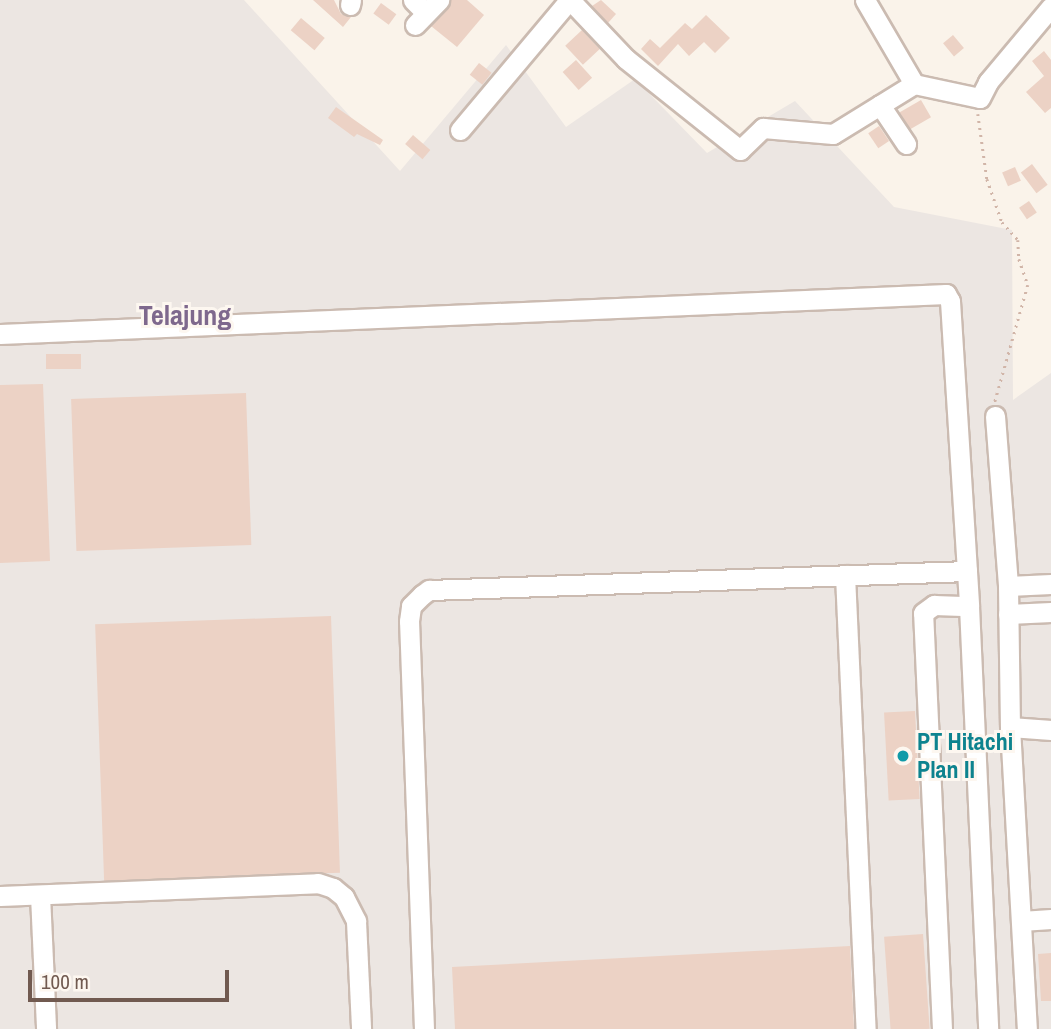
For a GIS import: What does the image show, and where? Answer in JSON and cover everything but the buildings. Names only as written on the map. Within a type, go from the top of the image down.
[{"type":"street","points":[[460,130],[569,0],[626,59],[740,150],[763,128],[833,134],[914,84],[980,98],[988,82],[1045,6]]},
{"type":"street","points":[[865,0],[914,84]]},
{"type":"street","points":[[880,105],[905,144]]},
{"type":"street","points":[[0,334],[941,292],[950,301],[969,606],[988,1029]]},
{"type":"street","points":[[995,416],[1008,586],[1010,727],[1027,1029]]},
{"type":"street","points":[[424,1029],[411,606],[429,590],[967,571]]},
{"type":"street","points":[[845,575],[866,1029]]},
{"type":"street","points":[[1008,586],[1051,584]]},
{"type":"street","points":[[942,1029],[923,613],[934,605],[969,606]]},
{"type":"street","points":[[1008,614],[1051,612]]},
{"type":"street","points":[[1010,727],[1051,730]]},
{"type":"street","points":[[0,896],[317,883],[333,888],[344,897],[356,921],[361,1029]]},
{"type":"street","points":[[40,894],[46,1029]]},
{"type":"street","points":[[1021,920],[1051,919]]},
{"type":"path","points":[[980,98],[980,145],[987,179],[1002,222],[1018,240],[1018,259],[1028,285],[998,388],[995,416]]},
{"type":"shaded area","points":[[0,0],[244,0],[400,171],[506,45],[566,127],[635,79],[707,153],[795,101],[894,207],[1012,230],[1013,400],[1051,373],[1051,1029],[0,1029]]},
{"type":"place","name":"PT Hitachi Plan II","points":[[903,756]]},
{"type":"district","name":"Telajung","points":[[185,315]]}]
